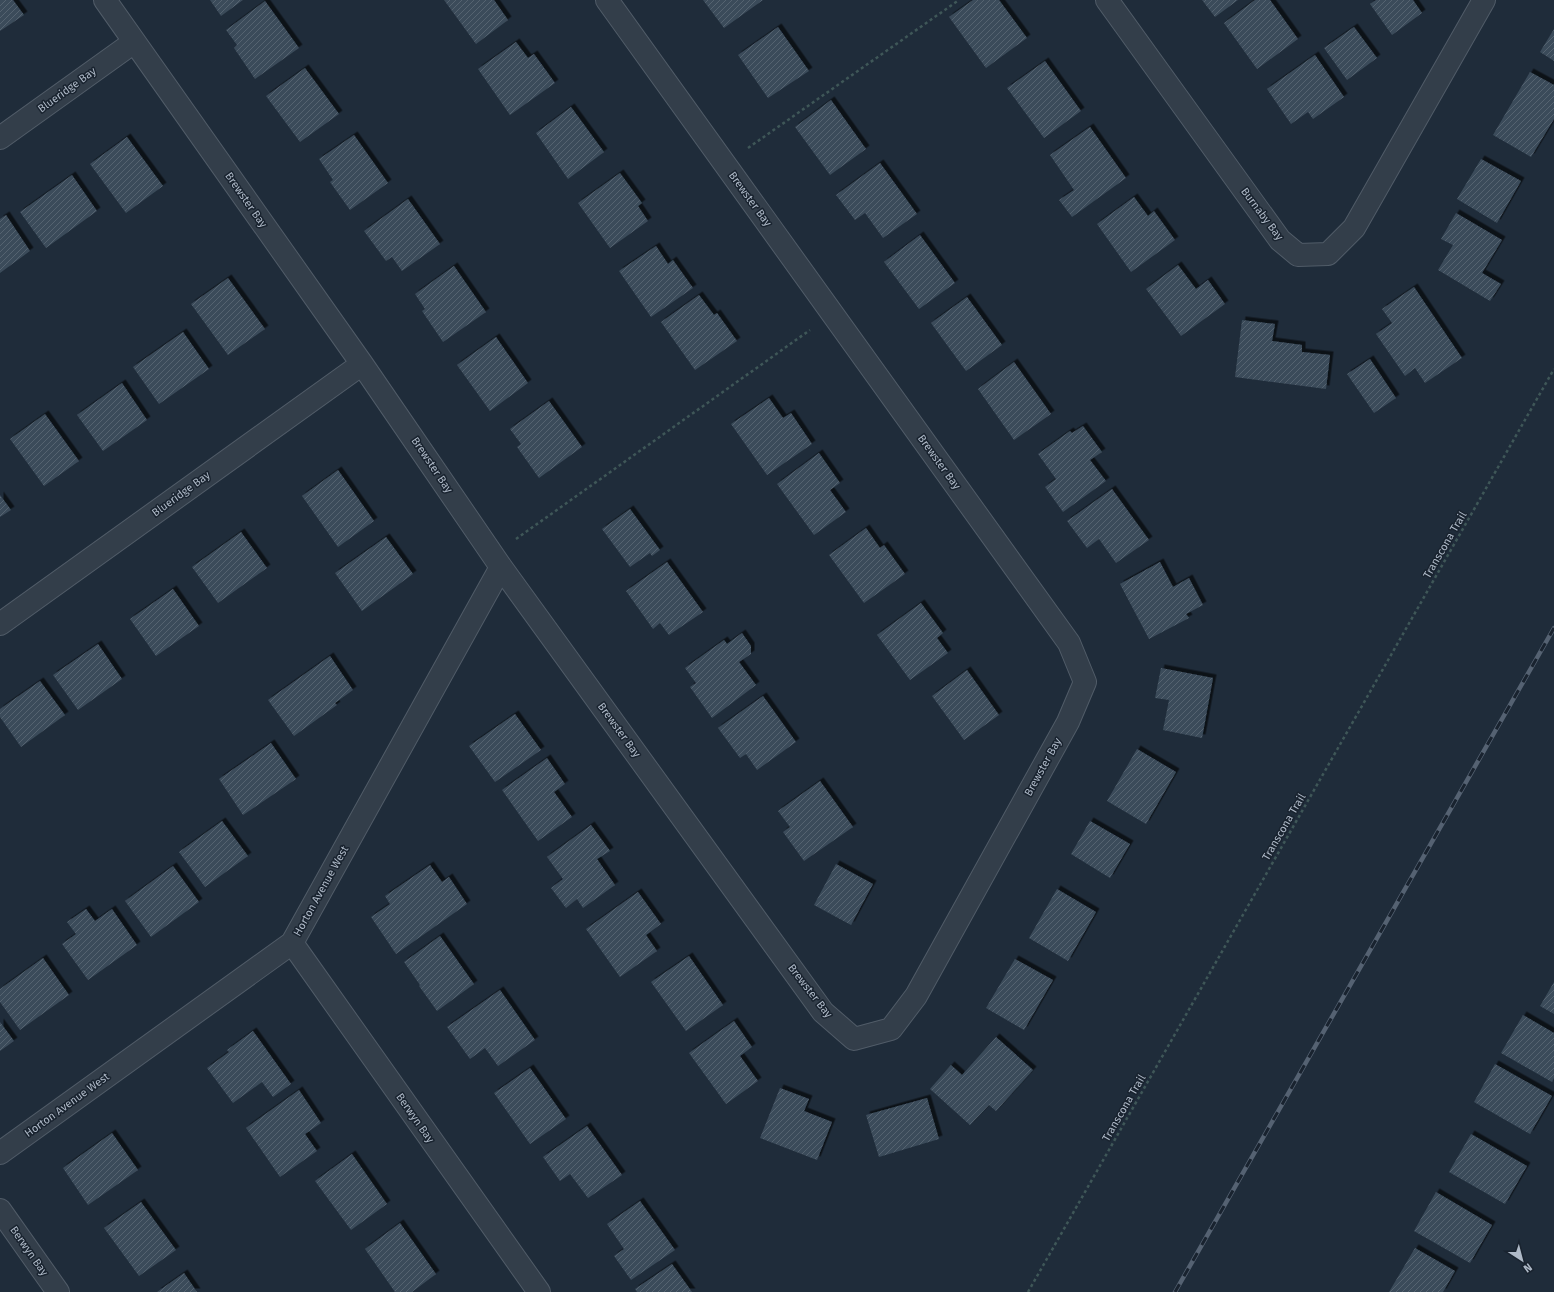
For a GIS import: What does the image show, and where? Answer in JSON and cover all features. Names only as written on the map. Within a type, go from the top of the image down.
[{"type":"street","name":"Brewster Bay","points":[[105,0],[362,364],[497,561],[824,1012],[854,1039],[891,1029],[920,989],[1068,722],[1085,682],[1069,643],[607,0]]},
{"type":"street","name":"Burnaby Bay","points":[[1107,0],[1280,240],[1298,256],[1328,254],[1354,228],[1484,0]]},
{"type":"street","name":"Blueridge Bay","points":[[0,138],[134,42]]},
{"type":"street","name":"Blueridge Bay","points":[[0,624],[362,364]]},
{"type":"street","name":"Horton Avenue West","points":[[0,1153],[292,943],[497,561]]},
{"type":"street","name":"Berwyn Bay","points":[[292,943],[539,1292]]},
{"type":"street","name":"Berwyn Bay","points":[[0,1210],[58,1292]]},
{"type":"path","points":[[725,165],[959,0]]},
{"type":"path","points":[[497,561],[832,314]]},
{"type":"path","name":"Transcona Trail","points":[[1028,1292],[1554,370]]},
{"type":"building","points":[[0,0],[13,0],[24,15],[0,31]]},
{"type":"building","points":[[210,0],[243,0],[221,16]]},
{"type":"building","points":[[444,0],[494,0],[508,20],[476,44]]},
{"type":"building","points":[[703,0],[763,0],[724,28]]},
{"type":"building","points":[[973,0],[999,0],[1027,38],[986,68],[949,17]]},
{"type":"building","points":[[1202,0],[1238,0],[1215,17]]},
{"type":"building","points":[[1255,0],[1270,0],[1298,39],[1257,69],[1224,23]]},
{"type":"building","points":[[1376,0],[1413,0],[1422,13],[1392,35],[1370,4]]},
{"type":"building","points":[[265,1],[299,48],[255,79],[234,48],[237,45],[226,30]]},
{"type":"building","points":[[778,27],[809,71],[768,98],[738,55]]},
{"type":"building","points":[[1354,27],[1377,58],[1347,80],[1324,48]]},
{"type":"building","points":[[1554,29],[1554,61],[1540,52]]},
{"type":"building","points":[[516,42],[528,58],[534,54],[555,83],[510,115],[478,69]]},
{"type":"building","points":[[1315,55],[1344,97],[1313,119],[1308,112],[1291,124],[1267,89]]},
{"type":"building","points":[[1045,61],[1081,111],[1044,138],[1007,88]]},
{"type":"building","points":[[305,68],[339,114],[300,142],[266,96]]},
{"type":"building","points":[[1530,72],[1554,85],[1554,119],[1531,157],[1493,135]]},
{"type":"building","points":[[831,100],[866,149],[830,175],[795,127]]},
{"type":"building","points":[[571,107],[604,152],[568,179],[536,133]]},
{"type":"building","points":[[1090,127],[1126,178],[1072,217],[1059,200],[1074,190],[1050,155]]},
{"type":"building","points":[[354,135],[388,183],[350,210],[330,182],[333,180],[319,159]]},
{"type":"building","points":[[127,137],[163,186],[126,213],[90,164]]},
{"type":"building","points":[[1481,159],[1521,181],[1497,223],[1457,199]]},
{"type":"building","points":[[880,163],[917,214],[883,238],[865,213],[855,220],[836,195]]},
{"type":"building","points":[[620,173],[642,203],[638,206],[648,221],[610,248],[578,203]]},
{"type":"building","points":[[72,175],[97,211],[46,248],[20,212]]},
{"type":"building","points":[[1134,197],[1148,216],[1154,211],[1175,240],[1131,272],[1097,224]]},
{"type":"building","points":[[408,199],[440,244],[402,271],[392,257],[386,261],[364,231]]},
{"type":"building","points":[[1456,213],[1502,240],[1482,273],[1501,284],[1490,301],[1438,270],[1453,245],[1441,239]]},
{"type":"building","points":[[6,215],[30,251],[0,273],[0,219]]},
{"type":"building","points":[[920,235],[955,283],[919,309],[884,262]]},
{"type":"building","points":[[656,246],[668,264],[673,260],[693,288],[651,317],[619,271]]},
{"type":"building","points":[[1178,265],[1196,289],[1208,280],[1225,304],[1181,336],[1146,289]]},
{"type":"building","points":[[454,266],[486,312],[443,342],[422,311],[425,309],[415,294]]},
{"type":"building","points":[[228,278],[265,329],[228,355],[191,304]]},
{"type":"building","points":[[1414,287],[1462,358],[1425,383],[1415,368],[1405,376],[1376,334],[1392,323],[1382,309]]},
{"type":"building","points":[[699,295],[714,315],[717,313],[737,341],[695,370],[661,322]]},
{"type":"building","points":[[967,297],[1002,345],[966,371],[931,323]]},
{"type":"building","points":[[1242,320],[1275,324],[1272,341],[1302,345],[1302,352],[1330,355],[1326,389],[1235,377]]},
{"type":"building","points":[[183,332],[209,369],[159,404],[133,367]]},
{"type":"building","points":[[496,337],[528,383],[490,411],[457,365]]},
{"type":"building","points":[[1370,359],[1396,398],[1374,413],[1347,374]]},
{"type":"building","points":[[1014,362],[1051,414],[1014,440],[978,389]]},
{"type":"building","points":[[122,383],[147,420],[103,451],[77,415]]},
{"type":"building","points":[[769,398],[783,418],[791,413],[812,444],[767,475],[731,424]]},
{"type":"building","points":[[549,401],[582,447],[539,478],[517,447],[521,444],[510,429]]},
{"type":"building","points":[[45,414],[79,461],[44,486],[10,439]]},
{"type":"building","points":[[1083,426],[1102,452],[1090,460],[1106,481],[1063,512],[1045,487],[1056,479],[1038,454],[1070,431],[1072,433]]},
{"type":"building","points":[[819,453],[840,483],[830,490],[846,512],[814,535],[777,484]]},
{"type":"building","points":[[338,470],[374,521],[338,547],[302,496]]},
{"type":"building","points":[[1112,489],[1149,540],[1116,563],[1099,539],[1087,548],[1067,521]]},
{"type":"building","points":[[0,495],[11,510],[0,517]]},
{"type":"building","points":[[630,509],[660,550],[652,556],[650,553],[630,567],[602,529]]},
{"type":"building","points":[[866,528],[880,548],[884,545],[905,574],[864,603],[829,555]]},
{"type":"building","points":[[241,532],[267,568],[218,603],[192,567]]},
{"type":"building","points":[[386,537],[413,574],[362,611],[335,573]]},
{"type":"building","points":[[667,562],[703,612],[669,635],[660,623],[653,629],[626,591]]},
{"type":"building","points":[[1160,562],[1173,587],[1189,578],[1203,605],[1186,614],[1189,618],[1149,639],[1120,584]]},
{"type":"building","points":[[173,589],[199,626],[156,656],[130,619]]},
{"type":"building","points":[[921,603],[943,633],[937,638],[948,653],[910,680],[877,635]]},
{"type":"building","points":[[742,633],[751,646],[751,654],[739,662],[756,685],[712,718],[690,687],[696,683],[685,668],[724,640],[727,644]]},
{"type":"building","points":[[98,644],[122,679],[78,710],[53,675]]},
{"type":"building","points":[[330,656],[353,690],[335,703],[337,705],[294,736],[268,700]]},
{"type":"building","points":[[1161,668],[1213,678],[1202,738],[1163,730],[1169,700],[1155,698]]},
{"type":"building","points":[[967,670],[999,715],[964,740],[932,696]]},
{"type":"building","points":[[40,681],[65,715],[21,747],[0,717],[0,709]]},
{"type":"building","points":[[763,696],[796,742],[757,770],[746,754],[740,758],[718,728]]},
{"type":"building","points":[[515,714],[541,750],[495,782],[469,746]]},
{"type":"building","points":[[271,743],[296,779],[243,815],[219,779]]},
{"type":"building","points":[[1137,749],[1176,772],[1146,824],[1107,801]]},
{"type":"building","points":[[547,758],[565,784],[554,792],[572,817],[538,841],[502,790]]},
{"type":"building","points":[[820,781],[853,827],[804,861],[783,832],[790,827],[778,811]]},
{"type":"building","points":[[222,821],[248,856],[205,887],[179,852]]},
{"type":"building","points":[[1090,821],[1130,844],[1110,878],[1071,854]]},
{"type":"building","points":[[591,825],[610,851],[597,859],[615,885],[583,908],[577,899],[566,908],[551,888],[563,879],[547,857]]},
{"type":"building","points":[[836,864],[873,884],[851,925],[814,905]]},
{"type":"building","points":[[430,865],[442,882],[449,877],[467,904],[396,954],[371,917],[390,904],[385,896]]},
{"type":"building","points":[[173,866],[199,902],[151,937],[125,901]]},
{"type":"building","points":[[1057,889],[1096,912],[1068,961],[1029,938]]},
{"type":"building","points":[[638,892],[661,924],[646,935],[657,951],[620,977],[586,929]]},
{"type":"building","points":[[86,909],[95,921],[112,909],[137,945],[88,980],[62,944],[76,934],[67,922]]},
{"type":"building","points":[[440,936],[474,984],[437,1011],[404,962]]},
{"type":"building","points":[[689,956],[723,1005],[686,1031],[651,982]]},
{"type":"building","points":[[43,958],[69,995],[20,1030],[0,1002],[0,989]]},
{"type":"building","points":[[1015,959],[1053,980],[1024,1030],[986,1008]]},
{"type":"building","points":[[1554,982],[1554,1014],[1540,1006]]},
{"type":"building","points":[[500,990],[535,1040],[498,1066],[485,1048],[470,1059],[447,1027]]},
{"type":"building","points":[[1523,1015],[1554,1033],[1554,1078],[1552,1082],[1501,1053]]},
{"type":"building","points":[[734,1021],[752,1047],[740,1056],[758,1081],[726,1104],[689,1053]]},
{"type":"building","points":[[0,1022],[14,1041],[0,1051]]},
{"type":"building","points":[[253,1031],[291,1084],[273,1097],[262,1082],[233,1103],[207,1068],[229,1052],[227,1050]]},
{"type":"building","points":[[996,1037],[1033,1070],[996,1111],[989,1105],[970,1125],[930,1089],[951,1065],[962,1075]]},
{"type":"building","points":[[1495,1064],[1552,1096],[1530,1134],[1474,1102]]},
{"type":"building","points":[[530,1068],[566,1119],[530,1144],[494,1093]]},
{"type":"building","points":[[780,1088],[809,1099],[804,1111],[832,1122],[817,1160],[760,1138]]},
{"type":"building","points":[[299,1090],[321,1123],[305,1134],[317,1151],[280,1177],[246,1128]]},
{"type":"building","points":[[927,1098],[939,1139],[879,1157],[866,1115]]},
{"type":"building","points":[[587,1126],[622,1175],[588,1198],[570,1174],[560,1181],[543,1157]]},
{"type":"building","points":[[112,1133],[138,1170],[88,1205],[63,1168]]},
{"type":"building","points":[[1471,1134],[1527,1166],[1505,1204],[1449,1172]]},
{"type":"building","points":[[352,1154],[387,1204],[351,1230],[315,1181]]},
{"type":"building","points":[[1436,1192],[1492,1225],[1470,1263],[1414,1231]]},
{"type":"building","points":[[640,1201],[675,1250],[631,1280],[614,1256],[624,1249],[607,1224]]},
{"type":"building","points":[[141,1202],[176,1250],[139,1276],[104,1228]]},
{"type":"building","points":[[400,1223],[436,1274],[412,1292],[395,1292],[365,1249]]},
{"type":"building","points":[[1415,1248],[1455,1271],[1443,1292],[1389,1292]]},
{"type":"building","points":[[672,1264],[692,1292],[637,1292],[635,1289]]},
{"type":"building","points":[[184,1273],[197,1292],[157,1292]]},
{"type":"railway","points":[[1175,1292],[1554,628]]}]
